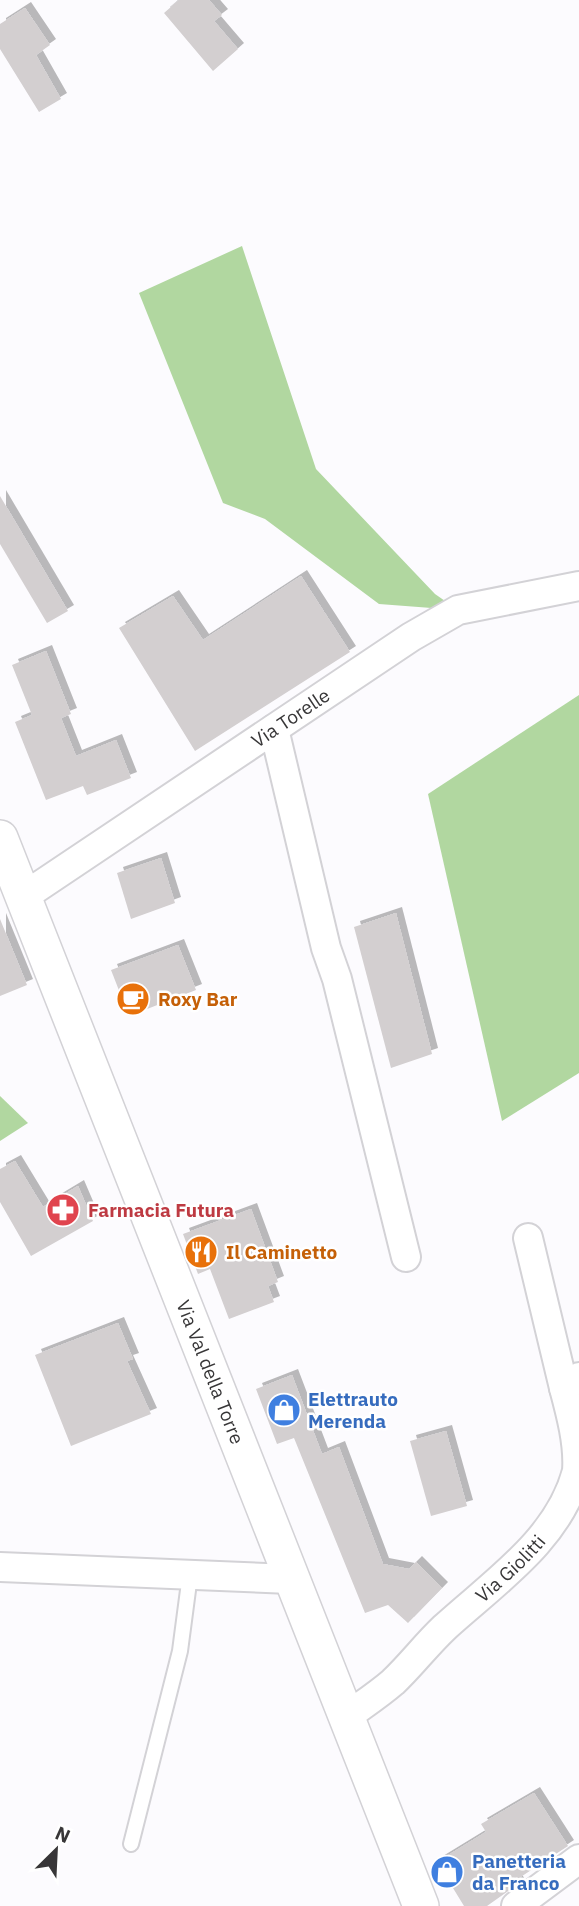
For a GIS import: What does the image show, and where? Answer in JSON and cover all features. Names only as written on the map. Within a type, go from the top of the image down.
[{"type":"street","name":"Via Torelle","points":[[23,897],[411,637],[458,610],[579,586]]},
{"type":"street","points":[[274,729],[326,948],[337,979],[406,1257]]},
{"type":"street","name":"Via Val della Torre","points":[[0,838],[421,1906]]},
{"type":"street","name":"Via Giolitti","points":[[346,1717],[392,1683],[443,1630],[520,1562],[570,1500],[578,1469],[579,1442],[572,1382],[528,1238]]},
{"type":"street","points":[[0,1567],[290,1579]]},
{"type":"street","points":[[516,1906],[579,1859]]},
{"type":"lane","points":[[131,1844],[180,1651],[190,1575]]},
{"type":"green space","points":[[242,246],[316,469],[435,594],[458,610],[379,604],[265,519],[223,503],[139,293]]},
{"type":"green space","points":[[579,695],[579,1073],[502,1121],[428,794]]},
{"type":"green space","points":[[0,1096],[28,1123],[0,1141]]},
{"type":"building","points":[[179,0],[209,0],[222,15],[214,21],[238,49],[213,71],[164,13]]},
{"type":"building","points":[[25,8],[50,45],[36,55],[61,99],[39,112],[0,49],[0,24]]},
{"type":"building","points":[[0,496],[68,611],[47,623],[0,544]]},
{"type":"building","points":[[301,576],[350,652],[195,751],[119,628],[173,596],[203,640]]},
{"type":"building","points":[[46,651],[71,714],[61,718],[76,756],[116,740],[131,778],[87,795],[83,786],[46,800],[15,722],[32,715],[12,665]]},
{"type":"building","points":[[161,858],[175,903],[131,919],[117,873]]},
{"type":"building","points":[[396,913],[432,1054],[391,1068],[354,927]]},
{"type":"building","points":[[0,919],[27,985],[0,996]]},
{"type":"building","points":[[178,945],[196,990],[129,1016],[111,970]]},
{"type":"building","points":[[15,1161],[43,1207],[78,1186],[93,1221],[31,1256],[0,1202],[0,1169]]},
{"type":"building","points":[[251,1209],[278,1282],[268,1286],[274,1302],[229,1319],[210,1269],[198,1274],[183,1234]]},
{"type":"building","points":[[118,1323],[133,1359],[127,1361],[151,1414],[71,1446],[35,1355]]},
{"type":"building","points":[[292,1375],[322,1454],[339,1447],[383,1564],[409,1569],[416,1562],[442,1588],[408,1623],[388,1605],[365,1613],[294,1438],[277,1444],[256,1389]]},
{"type":"building","points":[[446,1431],[467,1506],[431,1516],[410,1441]]},
{"type":"building","points":[[534,1793],[568,1846],[516,1880],[518,1884],[487,1906],[464,1906],[437,1862],[486,1832],[481,1824]]},
{"type":"place","name":"Roxy Bar","points":[[133,999]]},
{"type":"place","name":"Farmacia Futura","points":[[63,1210]]},
{"type":"place","name":"Il Caminetto","points":[[201,1252]]},
{"type":"place","name":"Elettrauto Merenda","points":[[284,1410]]},
{"type":"place","name":"Panetteria da Franco","points":[[447,1872]]}]
